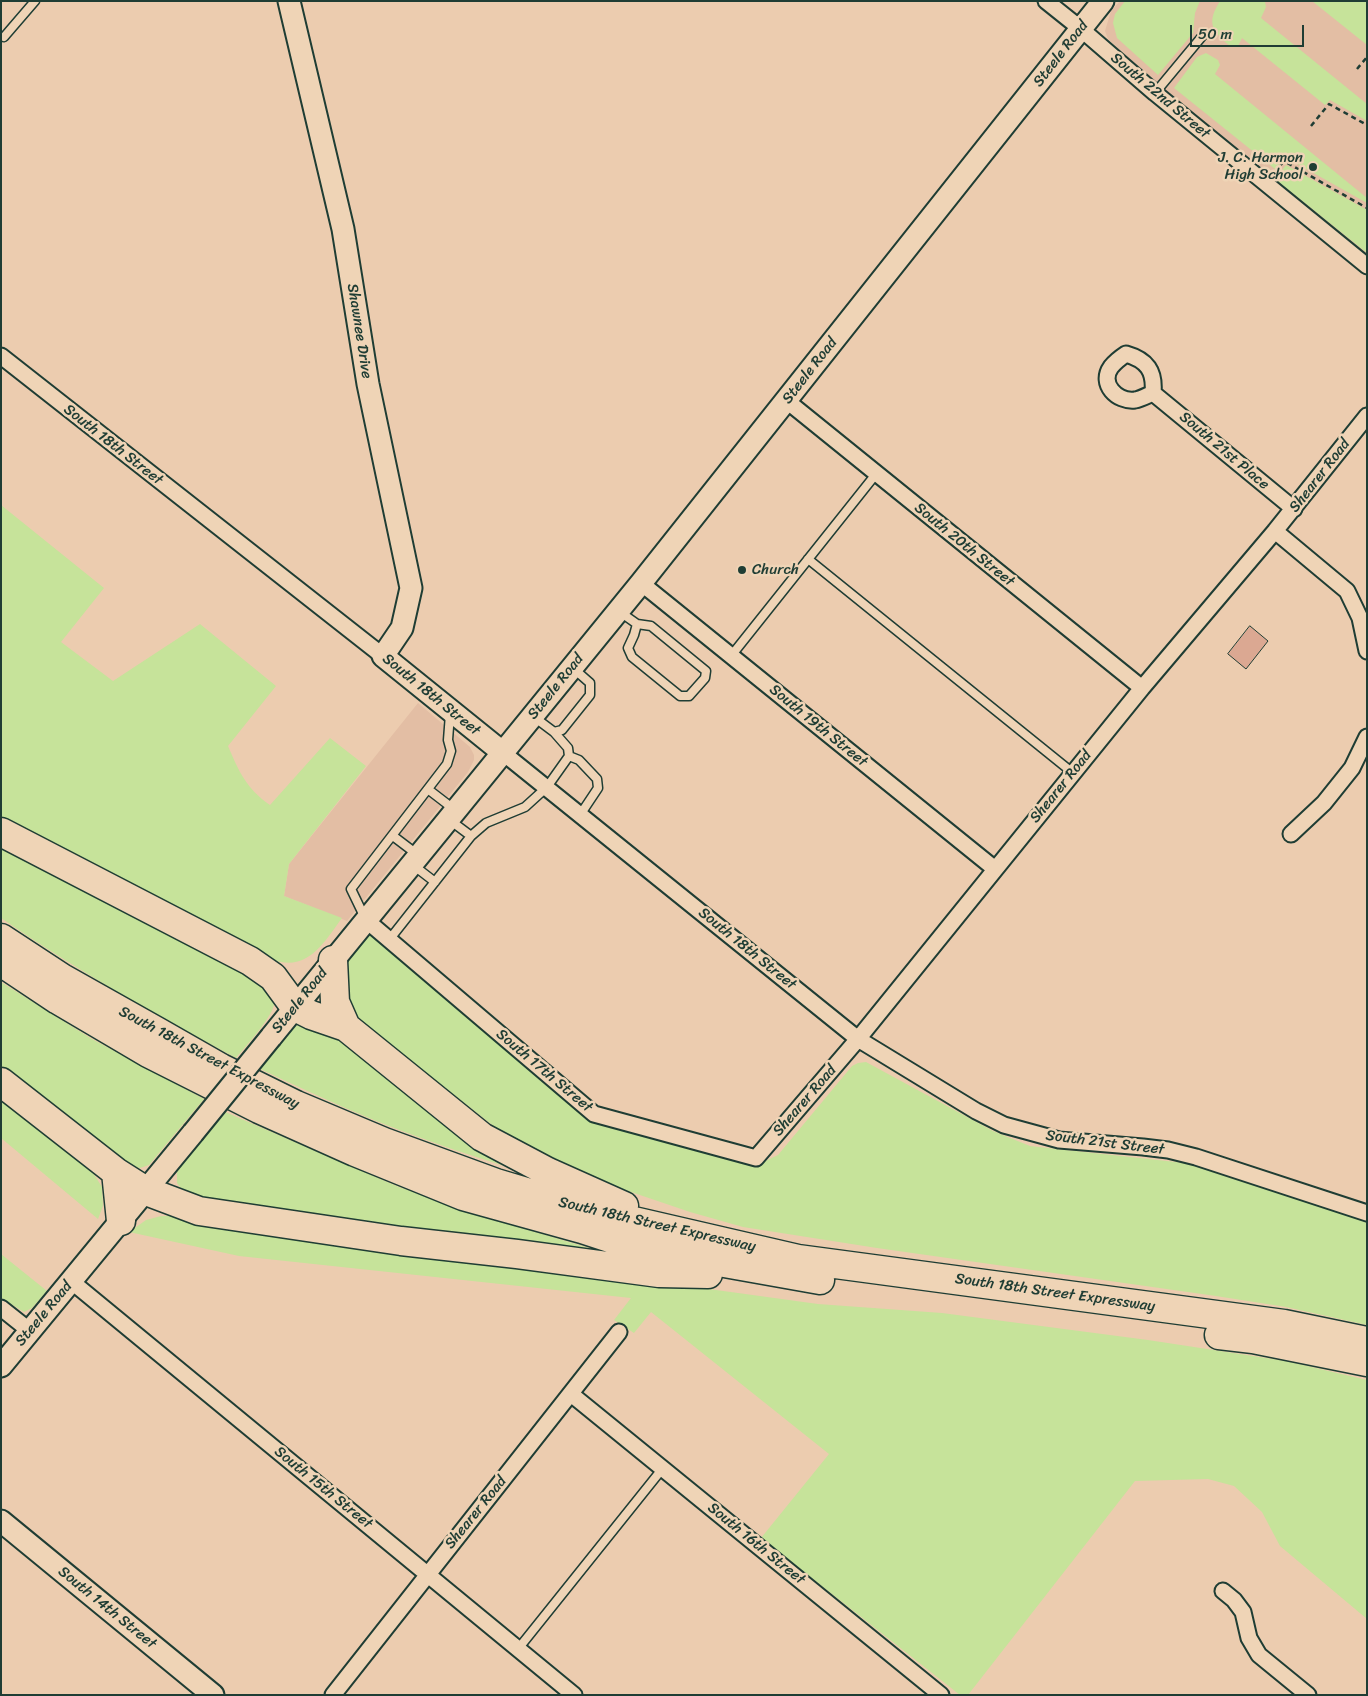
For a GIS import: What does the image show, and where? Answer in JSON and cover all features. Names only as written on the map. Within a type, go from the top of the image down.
[{"type":"highway","points":[[1,832],[250,961],[273,977],[296,1007],[311,1015],[346,1027],[482,1137],[548,1172],[687,1232]]},
{"type":"highway","name":"South 18th Street Expressway","points":[[1,938],[62,978],[221,1068],[296,1105],[384,1142],[496,1183],[586,1210],[798,1258],[1284,1324],[1367,1342]]},
{"type":"highway","points":[[333,960],[335,1002],[346,1027]]},
{"type":"highway","name":"South 18th Street Expressway","points":[[1,962],[58,1000],[148,1053],[242,1101],[354,1152],[463,1196],[582,1228],[640,1248],[787,1276],[1253,1340],[1367,1362]]},
{"type":"highway","points":[[1,1082],[116,1172],[146,1191],[199,1211],[401,1241],[659,1273],[787,1276]]},
{"type":"highway","points":[[116,1172],[121,1221]]},
{"type":"street","name":"Shawnee Drive","points":[[289,1],[342,229],[368,384],[411,588],[402,628],[383,656]]},
{"type":"street","name":"South 22nd Street","points":[[1046,1],[1265,184],[1367,266]]},
{"type":"street","name":"Steele Road","points":[[1,1366],[619,611],[1103,1]]},
{"type":"street","name":"South 18th Street","points":[[1,356],[383,656],[858,1039]]},
{"type":"street","name":"South 21st Place","points":[[1154,392],[1294,509]]},
{"type":"street","name":"South 20th Street","points":[[787,401],[1142,688]]},
{"type":"street","name":"Shearer Road","points":[[756,1158],[858,1039],[1142,688],[1294,509],[1367,416]]},
{"type":"street","points":[[1275,531],[1347,591],[1360,618],[1367,651]]},
{"type":"street","name":"South 19th Street","points":[[641,583],[995,869]]},
{"type":"street","points":[[1291,834],[1324,803],[1352,768],[1367,737]]},
{"type":"street","name":"South 17th Street","points":[[366,920],[594,1114],[756,1158]]},
{"type":"street","name":"South 21st Street","points":[[858,1039],[967,1106],[1004,1125],[1058,1140],[1168,1150],[1196,1157],[1367,1212]]},
{"type":"street","name":"South 15th Street","points":[[71,1281],[574,1695]]},
{"type":"street","points":[[1,1308],[30,1331]]},
{"type":"street","name":"Shearer Road","points":[[334,1695],[427,1574],[619,1332]]},
{"type":"street","name":"South 16th Street","points":[[571,1394],[934,1693]]},
{"type":"street","name":"South 14th Street","points":[[1,1521],[213,1695]]},
{"type":"street","points":[[1223,1591],[1234,1600],[1243,1612],[1249,1638],[1259,1655],[1308,1695]]},
{"type":"lane","points":[[4,37],[36,1]]},
{"type":"lane","points":[[1155,93],[1204,34]]},
{"type":"lane","points":[[731,656],[876,474]]},
{"type":"lane","points":[[808,559],[1073,773]]},
{"type":"lane","points":[[619,611],[636,624],[651,626],[706,671],[705,678],[689,696],[680,696],[632,657],[628,648],[634,635],[636,624]]},
{"type":"lane","points":[[554,732],[562,730],[590,695],[590,683],[573,667]]},
{"type":"lane","points":[[366,920],[351,889],[429,790],[447,764],[451,751],[448,740],[450,710]]},
{"type":"lane","points":[[389,940],[471,836],[486,823],[524,806],[547,788],[569,756],[568,748],[554,732],[533,716]]},
{"type":"lane","points":[[569,756],[579,760],[597,779],[598,788],[580,815]]},
{"type":"lane","points":[[429,790],[471,836]]},
{"type":"lane","points":[[393,836],[435,882]]},
{"type":"lane","points":[[518,1649],[663,1468]]},
{"type":"path","points":[[1357,69],[1367,58]]},
{"type":"path","points":[[1311,126],[1329,104],[1367,125]]},
{"type":"path","points":[[1265,184],[1284,162],[1367,208]]},
{"type":"shaded area","name":"J. C. Harmon High School","points":[[1120,1],[1367,1],[1367,256],[1150,78],[1108,39],[1105,31],[1111,11]]},
{"type":"shaded area","points":[[418,703],[470,747],[474,760],[468,772],[347,921],[284,896],[289,864]]},
{"type":"green space","points":[[1125,1],[1200,1],[1195,13],[1193,33],[1158,75],[1117,38],[1113,23],[1115,14]]},
{"type":"green space","points":[[1220,1],[1265,2],[1266,7],[1261,18],[1367,104],[1367,121],[1330,100],[1325,105],[1242,38],[1238,46],[1230,46],[1219,36],[1213,26],[1213,15]]},
{"type":"green space","points":[[1312,1],[1367,1],[1367,45]]},
{"type":"green space","points":[[1206,53],[1218,60],[1220,65],[1215,74],[1367,198],[1367,203],[1285,157],[1275,169],[1174,88],[1197,57]]},
{"type":"green space","points":[[1286,165],[1367,210],[1367,253],[1275,179]]},
{"type":"green space","points":[[1,505],[104,588],[61,642],[113,681],[200,624],[276,686],[228,746],[244,779],[255,793],[270,805],[330,738],[366,766],[289,864],[284,896],[342,918],[324,942],[310,956],[292,963],[268,958],[1,821]]},
{"type":"green space","points":[[1,840],[253,971],[268,989],[274,1000],[274,1006],[266,1021],[236,1058],[58,956],[1,918]]},
{"type":"green space","points":[[372,934],[610,1124],[729,1160],[757,1165],[778,1155],[852,1066],[866,1062],[993,1131],[1030,1146],[1185,1163],[1367,1222],[1367,1325],[1286,1307],[1216,1296],[743,1227],[690,1212],[584,1176],[500,1131],[355,1017],[347,1007],[345,958],[365,935]]},
{"type":"green space","points":[[1,982],[92,1039],[204,1099],[149,1165],[140,1168],[128,1166],[1,1071]]},
{"type":"green space","points":[[304,1023],[339,1033],[524,1172],[388,1126],[258,1068],[284,1035]]},
{"type":"green space","points":[[1,1095],[90,1168],[102,1187],[103,1206],[98,1219],[1,1138]]},
{"type":"green space","points":[[223,1111],[399,1187],[512,1225],[606,1253],[255,1214],[185,1194],[177,1183],[177,1170]]},
{"type":"green space","points":[[161,1216],[178,1216],[818,1304],[942,1313],[1148,1340],[1286,1361],[1367,1380],[1367,1619],[1280,1546],[1262,1512],[1234,1486],[1208,1479],[1135,1481],[968,1695],[960,1695],[761,1538],[829,1454],[651,1312],[634,1333],[614,1320],[631,1298],[239,1256],[129,1232],[146,1220]]},
{"type":"green space","points":[[1,1254],[47,1291],[32,1308],[24,1312],[1,1298]]},
{"type":"building","points":[[1250,626],[1268,641],[1246,669],[1228,654]]},
{"type":"place","name":"J. C. Harmon High School","points":[[1313,167]]},
{"type":"place","name":"Church","points":[[742,570]]}]
